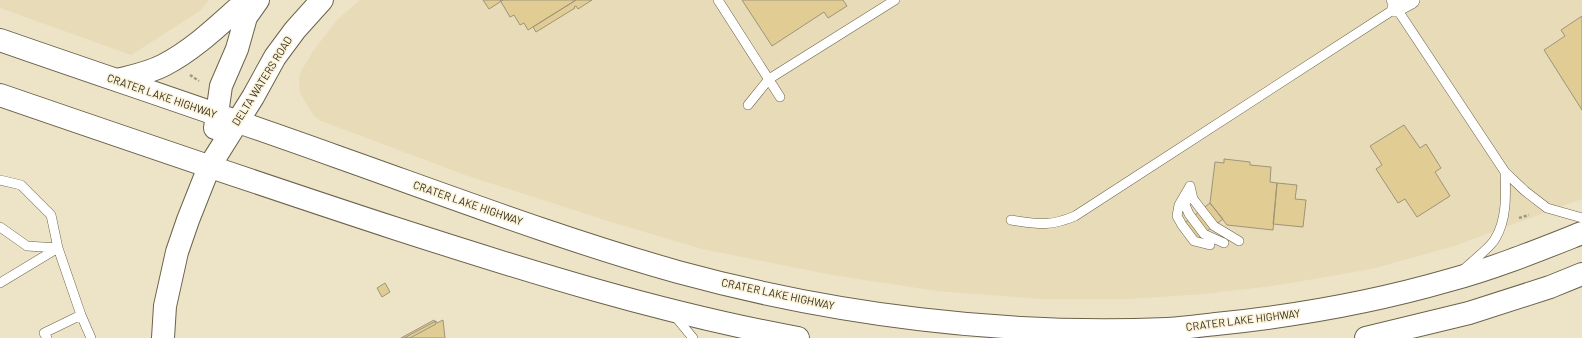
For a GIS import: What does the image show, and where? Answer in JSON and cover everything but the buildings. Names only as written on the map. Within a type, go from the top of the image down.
[{"type":"main road","points":[[117,80],[149,72],[164,65],[206,36],[247,0]]},
{"type":"main road","name":"DELTA WATERS ROAD","points":[[209,167],[221,86],[236,49],[246,17],[258,0]]},
{"type":"main road","name":"DELTA WATERS ROAD","points":[[163,338],[165,306],[177,252],[209,167],[275,57],[291,35],[322,0]]},
{"type":"main road","name":"CRATER LAKE HIGHWAY","points":[[0,40],[217,114],[517,221],[588,244],[673,270],[780,296],[879,314],[985,326],[1073,329],[1168,329],[1258,320],[1342,306],[1452,280],[1533,252],[1582,233]]},
{"type":"main road","points":[[0,95],[209,167],[432,241],[547,277],[670,311],[798,338]]},
{"type":"main road","points":[[1366,338],[1469,313],[1550,287],[1582,274]]},
{"type":"street","points":[[1394,4],[1411,0]]},
{"type":"lane","points":[[718,0],[780,97]]},
{"type":"lane","points":[[748,105],[769,79],[895,0]]},
{"type":"lane","points":[[1010,220],[1044,224],[1060,222],[1075,216],[1394,4],[1505,172],[1525,191],[1547,208],[1582,218]]},
{"type":"lane","points":[[1452,280],[1495,240],[1502,221],[1506,199],[1505,172]]},
{"type":"lane","points":[[0,180],[20,184],[51,215],[58,248],[90,338]]},
{"type":"lane","points":[[1190,186],[1193,199],[1214,226],[1239,241]]},
{"type":"lane","points":[[1190,186],[1185,204],[1190,214],[1204,234],[1224,243]]},
{"type":"lane","points":[[1190,186],[1178,205],[1177,216],[1182,226],[1194,241],[1210,245]]},
{"type":"lane","points":[[0,227],[27,246],[58,248]]},
{"type":"lane","points":[[0,283],[58,248]]},
{"type":"lane","points":[[670,311],[693,338]]},
{"type":"lane","points":[[47,338],[44,333],[81,315]]},
{"type":"path","points":[[188,72],[194,79],[204,82]]},
{"type":"path","points":[[1516,219],[1530,215]]},
{"type":"shaded area","points":[[0,0],[209,0],[200,11],[131,55],[0,8]]},
{"type":"shaded area","points":[[360,0],[1582,0],[1582,199],[1454,246],[1372,269],[1273,286],[1204,294],[1129,299],[1042,299],[937,291],[832,275],[702,249],[611,222],[465,175],[321,121],[314,116],[300,93],[300,73],[313,51],[338,19]]}]
